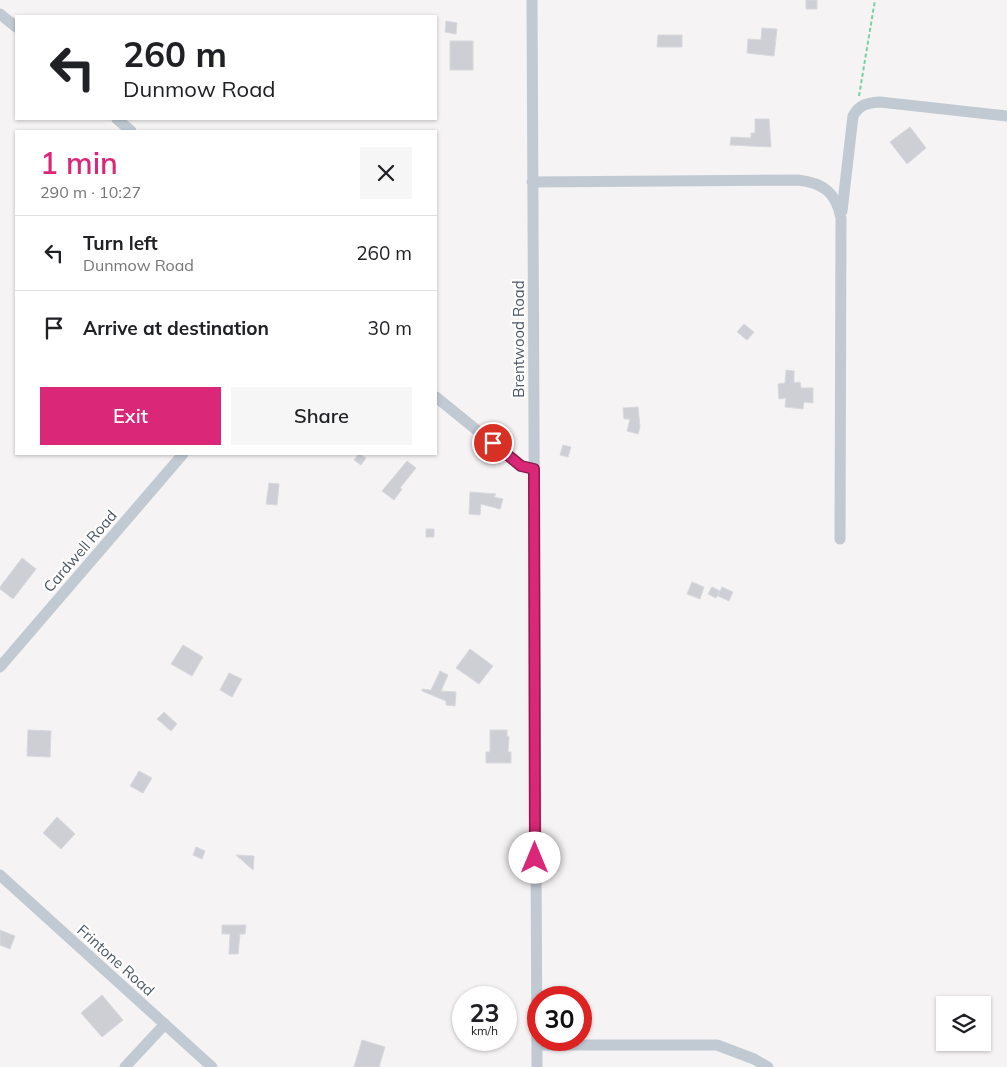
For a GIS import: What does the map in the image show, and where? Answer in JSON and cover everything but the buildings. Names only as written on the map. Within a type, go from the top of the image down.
[{"type":"street","name":"Brentwood Road","points":[[532,0],[537,986]]},
{"type":"street","points":[[0,14],[15,26]]},
{"type":"street","points":[[840,539],[841,218],[853,116],[857,108],[866,103],[880,102],[1007,116]]},
{"type":"street","points":[[118,120],[130,130]]},
{"type":"street","points":[[532,182],[806,181],[816,183],[835,198],[841,218]]},
{"type":"street","points":[[437,398],[521,466],[534,469]]},
{"type":"street","name":"Cardwell Road","points":[[0,667],[182,455]]},
{"type":"street","name":"Frintone Road","points":[[0,875],[212,1067]]},
{"type":"street","points":[[126,1067],[165,1024]]},
{"type":"street","points":[[592,1045],[717,1045],[754,1059],[768,1067]]},
{"type":"street","name":"Brentwood Road","points":[[537,1051],[537,1067]]},
{"type":"path","points":[[857,108],[875,0]]},
{"type":"route","points":[[493,443],[521,466],[534,469],[535,858]]}]
